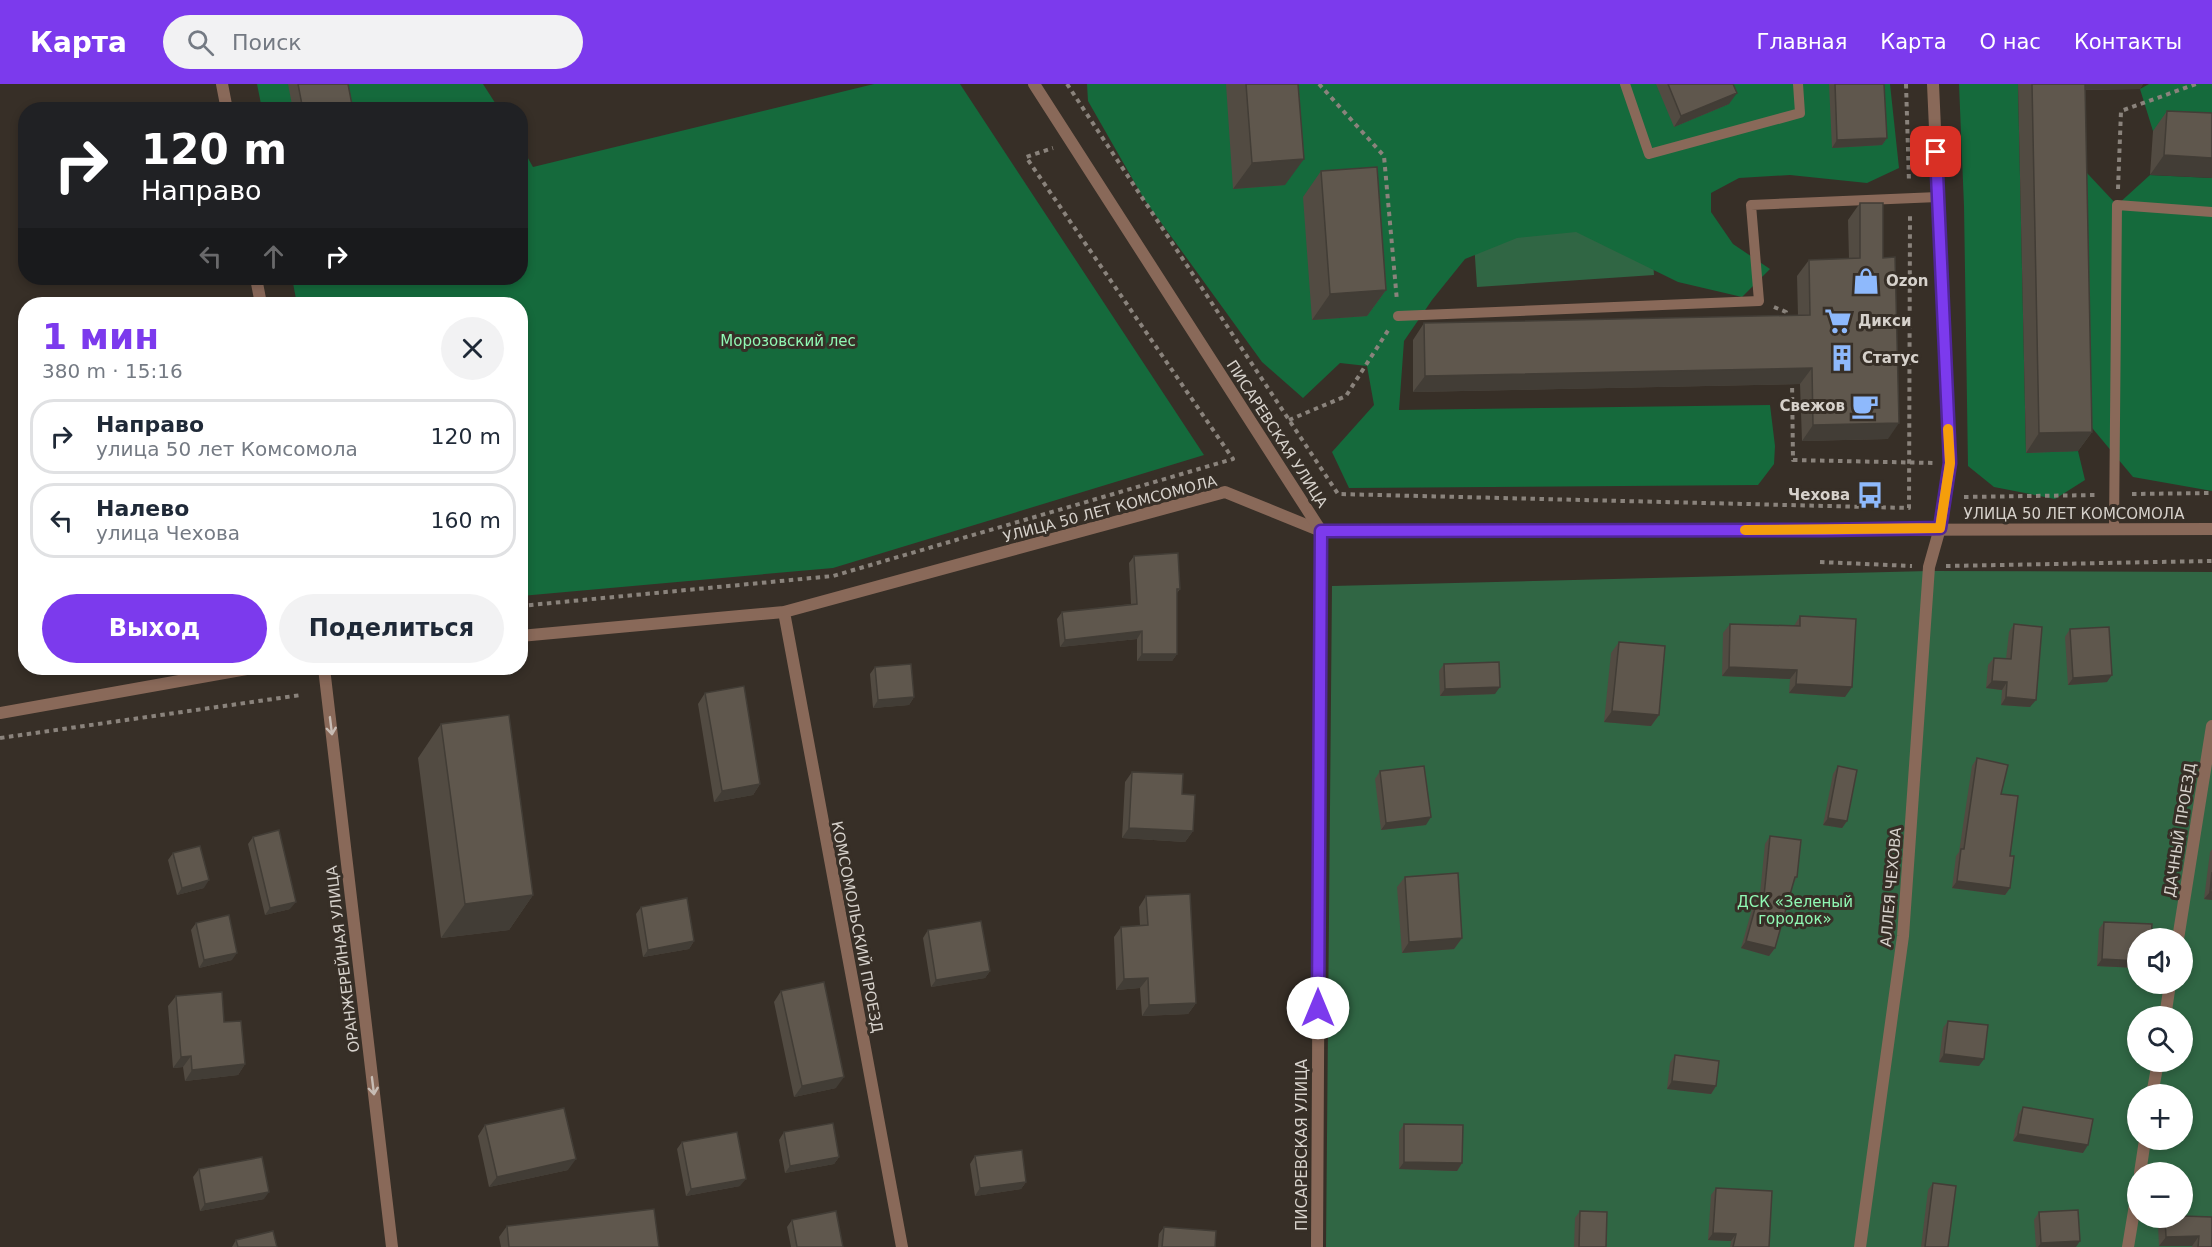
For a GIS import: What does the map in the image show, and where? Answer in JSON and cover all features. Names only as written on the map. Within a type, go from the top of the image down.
[{"type":"street","points":[[222,84],[225,102]]},
{"type":"street","name":"ПИСАРЕВСКАЯ УЛИЦА","points":[[1034,84],[1321,531],[1317,1247]]},
{"type":"street","name":"АЛЛЕЯ ЧЕХОВА","points":[[1860,1247],[1904,936],[1929,567],[1940,528],[1950,463],[1933,84]]},
{"type":"street","name":"УЛИЦА 50 ЛЕТ КОМСОМОЛА","points":[[528,635],[784,612],[1225,492],[1321,531],[2212,529]]},
{"type":"street","name":"КОМСОМОЛЬСКИЙ ПРОЕЗД","points":[[784,612],[902,1247]]},
{"type":"street","points":[[0,713],[213,675]]},
{"type":"street","name":"ОРАНЖЕРЕЙНАЯ УЛИЦА","points":[[325,675],[392,1247]]},
{"type":"street","name":"ДАЧНЫЙ ПРОЕЗД","points":[[2180,928],[2212,726]]},
{"type":"street","points":[[2128,1247],[2131,1228]]},
{"type":"lane","points":[[1625,84],[1649,154],[1800,113],[1798,84]]},
{"type":"lane","points":[[1398,316],[1759,301],[1751,205],[1938,197]]},
{"type":"lane","points":[[2114,529],[2117,205],[2212,212]]},
{"type":"path","points":[[1067,84],[1338,494],[1909,508],[1911,232],[1906,84]]},
{"type":"path","points":[[1289,420],[1346,396],[1398,316],[1384,156],[1319,84]]},
{"type":"path","points":[[2117,205],[2121,111],[2196,84]]},
{"type":"path","points":[[528,605],[833,576],[1233,459],[1026,157]]},
{"type":"path","points":[[1759,301],[1786,312],[1788,323]]},
{"type":"path","points":[[1792,378],[1793,460],[1950,463]]},
{"type":"path","points":[[1944,498],[2212,493]]},
{"type":"path","points":[[1820,562],[1929,567],[2212,561]]},
{"type":"path","points":[[0,738],[302,694]]},
{"type":"green space","points":[[257,84],[483,84],[495,102],[261,102]]},
{"type":"green space","name":"Морозовский лес","points":[[874,84],[960,84],[1204,455],[833,568],[528,595],[528,297],[296,297],[293,285],[528,285],[528,158],[533,167]]},
{"type":"green space","points":[[1087,84],[1890,84],[1899,168],[1867,183],[1790,175],[1739,178],[1711,193],[1711,212],[1733,244],[1770,269],[1742,297],[1678,282],[1576,232],[1517,238],[1465,259],[1432,300],[1404,341],[1399,410],[1770,405],[1775,446],[1774,464],[1758,485],[1349,488],[1332,452],[1374,405],[1367,366],[1340,363],[1303,398],[1262,362],[1144,199],[1088,101]]},
{"type":"green space","points":[[1959,84],[2018,84],[2026,452],[2078,451],[2085,480],[2055,499],[1994,487],[1968,466],[1964,206]]},
{"type":"green space","points":[[2149,84],[2212,84],[2212,128],[2153,131],[2140,89]]},
{"type":"green space","points":[[2072,157],[2117,205],[2150,175],[2212,178],[2212,491],[2133,477],[2078,411]]},
{"type":"green space","points":[[1648,186],[1654,275],[1477,287],[1471,198]]},
{"type":"green space","name":"ДСК «Зеленый городок»","points":[[1929,571],[2212,572],[2212,1247],[1326,1247],[1332,586]]},
{"type":"building","points":[[298,84],[348,84],[351,102],[301,102]]},
{"type":"building","points":[[1246,84],[1298,84],[1304,159],[1252,163]]},
{"type":"building","points":[[1668,84],[1733,84],[1737,93],[1681,116]]},
{"type":"building","points":[[1835,84],[1884,84],[1887,138],[1837,140]]},
{"type":"building","points":[[2032,84],[2085,84],[2092,432],[2039,433]]},
{"type":"building","points":[[2167,111],[2212,113],[2212,158],[2164,155]]},
{"type":"building","points":[[1377,167],[1386,290],[1330,294],[1321,171]]},
{"type":"building","points":[[1860,203],[1883,203],[1883,258],[1895,257],[1899,423],[1813,425],[1812,368],[1425,376],[1424,323],[1810,315],[1809,260],[1860,258]]},
{"type":"building","points":[[1178,553],[1180,589],[1177,589],[1177,654],[1142,654],[1142,631],[1065,640],[1062,612],[1137,604],[1134,556]]},
{"type":"building","points":[[1800,616],[1856,619],[1852,687],[1796,684],[1797,670],[1729,667],[1730,624],[1800,626]]},
{"type":"building","points":[[2014,624],[2042,627],[2036,700],[2006,697],[2007,682],[1992,681],[1994,658],[2011,659]]},
{"type":"building","points":[[2109,627],[2112,675],[2073,678],[2070,629]]},
{"type":"building","points":[[1619,642],[1665,646],[1659,715],[1612,711]]},
{"type":"building","points":[[1499,662],[1500,687],[1445,689],[1444,664]]},
{"type":"building","points":[[911,664],[914,697],[878,700],[875,667]]},
{"type":"building","points":[[744,686],[760,784],[722,791],[705,693]]},
{"type":"building","points":[[509,715],[533,895],[465,904],[441,724]]},
{"type":"building","points":[[1977,758],[2008,765],[2001,794],[2018,796],[2010,856],[2014,856],[2010,888],[1957,881]]},
{"type":"building","points":[[1424,766],[1431,817],[1386,823],[1380,771]]},
{"type":"building","points":[[1838,766],[1857,770],[1847,821],[1828,818]]},
{"type":"building","points":[[1132,772],[1183,774],[1182,794],[1195,795],[1193,831],[1129,828]]},
{"type":"building","points":[[279,830],[296,902],[270,908],[253,837]]},
{"type":"building","points":[[1770,836],[1801,840],[1797,877],[1795,877],[1775,948],[1746,941],[1759,894],[1764,896]]},
{"type":"building","points":[[200,846],[209,880],[182,888],[173,853]]},
{"type":"building","points":[[1458,873],[1462,938],[1409,942],[1405,877]]},
{"type":"building","points":[[1190,894],[1196,1003],[1149,1005],[1148,978],[1124,979],[1121,927],[1148,925],[1146,896]]},
{"type":"building","points":[[687,898],[694,941],[648,950],[641,907]]},
{"type":"building","points":[[229,915],[237,953],[204,960],[196,923]]},
{"type":"building","points":[[981,921],[990,971],[936,980],[928,930]]},
{"type":"building","points":[[2104,922],[2152,924],[2152,928],[2127,928],[2127,960],[2102,959]]},
{"type":"building","points":[[824,982],[844,1077],[802,1086],[781,991]]},
{"type":"building","points":[[222,992],[224,1022],[241,1021],[245,1064],[192,1070],[191,1056],[181,1057],[176,996]]},
{"type":"building","points":[[1948,1021],[1988,1025],[1984,1059],[1944,1054]]},
{"type":"building","points":[[1675,1055],[1719,1061],[1716,1086],[1672,1081]]},
{"type":"building","points":[[2023,1107],[2093,1119],[2088,1145],[2018,1134]]},
{"type":"building","points":[[564,1108],[576,1159],[497,1177],[485,1125]]},
{"type":"building","points":[[833,1123],[839,1157],[790,1166],[784,1132]]},
{"type":"building","points":[[1404,1124],[1463,1125],[1462,1163],[1404,1162]]},
{"type":"building","points":[[737,1132],[746,1179],[691,1189],[682,1142]]},
{"type":"building","points":[[1022,1150],[1026,1182],[980,1188],[975,1156]]},
{"type":"building","points":[[262,1157],[269,1192],[205,1204],[199,1169]]},
{"type":"building","points":[[1933,1183],[1956,1186],[1948,1247],[1925,1247]]},
{"type":"building","points":[[1716,1188],[1772,1191],[1769,1247],[1733,1247],[1736,1234],[1713,1233]]},
{"type":"building","points":[[654,1209],[659,1247],[509,1247],[507,1226]]},
{"type":"building","points":[[2078,1210],[2080,1241],[2041,1243],[2039,1212]]},
{"type":"building","points":[[836,1211],[843,1247],[797,1247],[792,1220]]},
{"type":"building","points":[[1580,1211],[1607,1212],[1606,1247],[1579,1247]]},
{"type":"building","points":[[2193,1216],[2212,1217],[2212,1247],[2198,1247],[2199,1236],[2166,1237],[2166,1228],[2193,1228]]},
{"type":"building","points":[[1164,1227],[1216,1231],[1215,1247],[1162,1247]]},
{"type":"building","points":[[273,1231],[277,1247],[238,1247],[236,1240]]},
{"type":"slow traffic","points":[[1745,530],[1940,528],[1950,463],[1948,429]]},
{"type":"place","name":"Ozon","points":[[1866,281]]},
{"type":"place","name":"Дикси","points":[[1838,321]]},
{"type":"place","name":"Статус","points":[[1842,358]]},
{"type":"place","name":"Свежов","points":[[1865,406]]},
{"type":"place","name":"Чехова","points":[[1870,495]]},
{"type":"route","points":[[1318,1008],[1321,531],[1940,528],[1950,463],[1936,152]]}]
